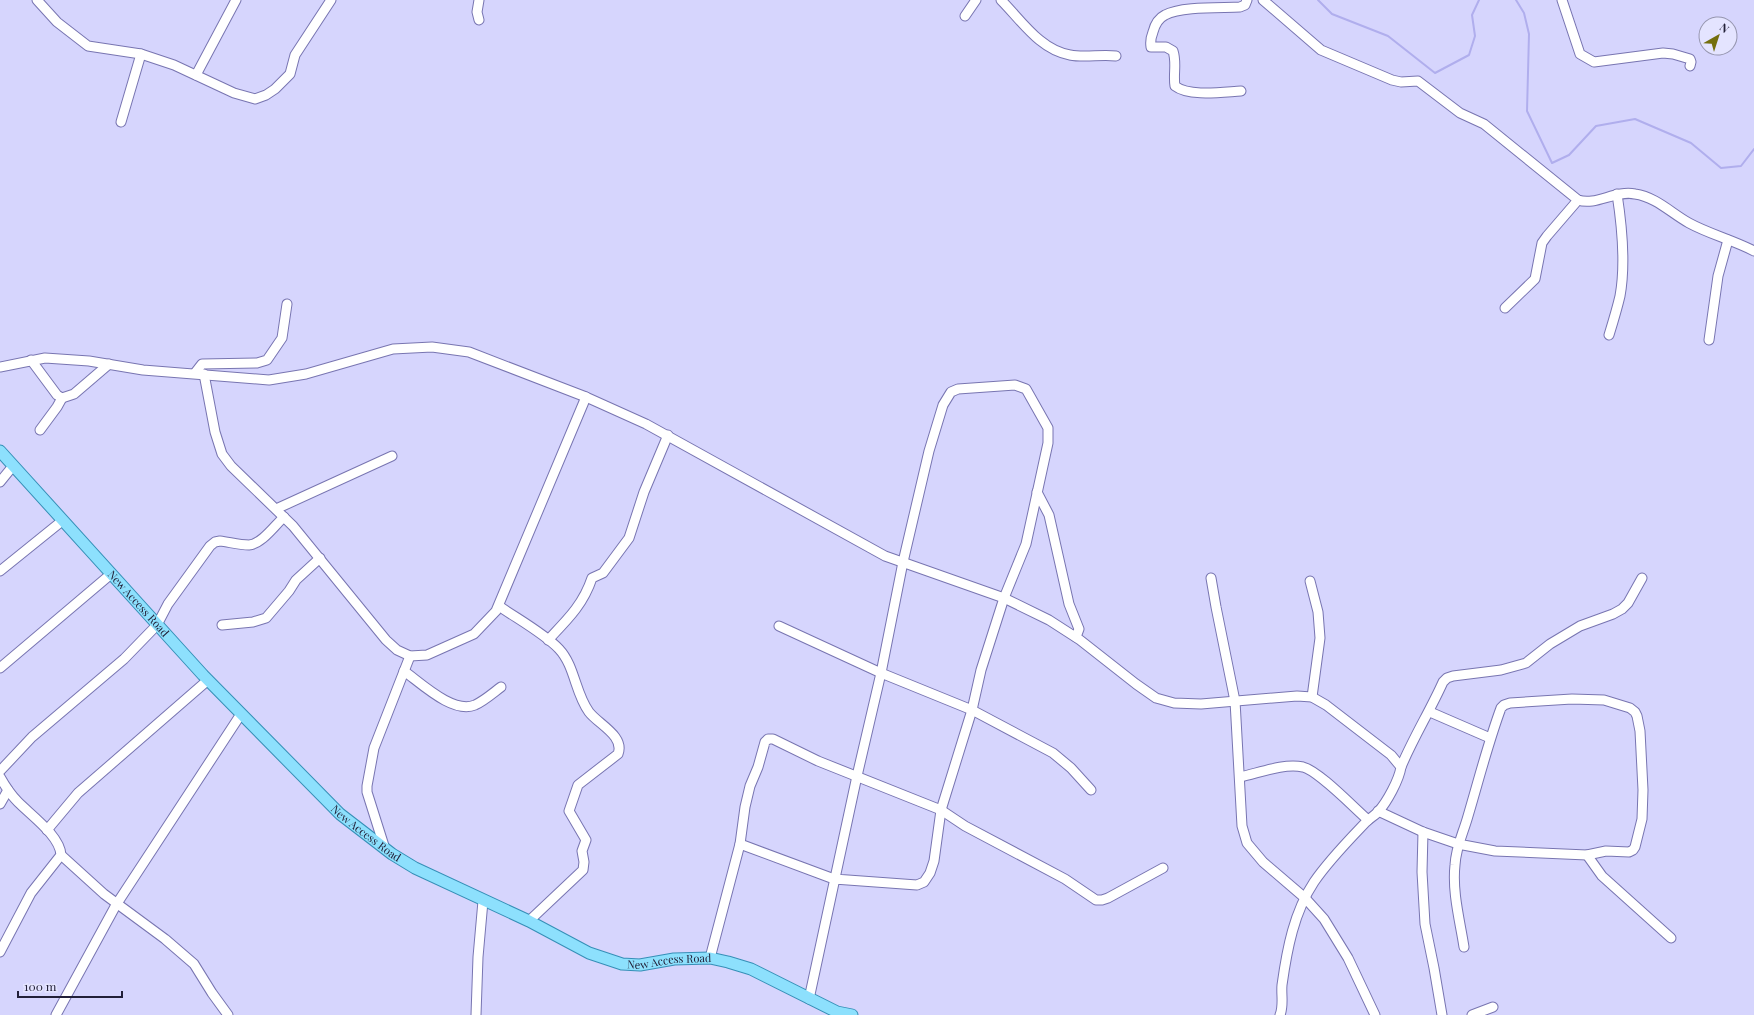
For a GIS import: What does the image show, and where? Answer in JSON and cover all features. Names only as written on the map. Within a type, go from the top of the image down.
[{"type":"main road","name":"New Access Road","points":[[0,451],[208,680],[340,814],[385,849],[415,868],[483,901],[529,920],[589,953],[622,964],[640,965],[674,959],[710,958],[728,962],[751,969],[837,1012],[852,1015]]},
{"type":"street","points":[[36,0],[57,22],[88,46],[141,54],[196,75],[234,93],[255,99],[266,95],[275,89],[290,74],[293,68],[295,54],[331,0]]},
{"type":"street","points":[[196,75],[236,0]]},
{"type":"street","points":[[479,0],[477,12],[479,20]]},
{"type":"street","points":[[965,16],[976,0]]},
{"type":"street","points":[[1001,0],[1040,40],[1055,51],[1071,55],[1116,56]]},
{"type":"street","points":[[1241,91],[1193,92],[1180,90],[1175,86],[1173,78],[1175,59],[1173,51],[1166,47],[1154,48],[1151,47],[1150,44],[1154,28],[1159,19],[1166,14],[1192,9],[1240,7],[1244,5],[1247,0]]},
{"type":"street","points":[[1264,0],[1321,50],[1392,80],[1401,82],[1418,81],[1460,113],[1484,124],[1578,200],[1587,202],[1617,194],[1633,193],[1648,197],[1690,223],[1754,251]]},
{"type":"street","points":[[1562,0],[1580,54],[1586,59],[1594,62],[1668,53],[1690,58],[1690,66]]},
{"type":"street","points":[[121,122],[141,54]]},
{"type":"street","points":[[1609,335],[1620,296],[1621,286],[1622,257],[1617,194]]},
{"type":"street","points":[[1505,308],[1535,279],[1542,244],[1578,200]]},
{"type":"street","points":[[1709,340],[1718,276],[1728,240]]},
{"type":"street","points":[[287,304],[282,338],[267,360],[257,363],[202,364],[199,373],[222,454],[231,466],[284,517],[320,558],[386,640],[397,650],[410,656],[427,655],[474,634],[486,623],[499,606],[586,397]]},
{"type":"street","points":[[0,367],[45,358],[90,360],[143,370],[199,373],[269,380],[306,374],[393,349],[432,346],[469,352],[586,397],[632,417],[668,435],[866,547],[885,556],[1004,598],[1048,620],[1076,637],[1156,698],[1174,703],[1201,704],[1279,697],[1312,697],[1326,704],[1391,755],[1401,767]]},
{"type":"street","points":[[31,360],[57,395],[62,398]]},
{"type":"street","points":[[40,430],[57,408],[62,398],[74,394],[109,364]]},
{"type":"street","points":[[740,844],[834,879],[916,885],[924,882],[930,873],[934,861],[941,810],[972,710],[981,670],[1004,598],[1026,544],[1048,443],[1048,428],[1026,389],[1015,385],[958,389],[951,392],[943,405],[929,451],[903,562],[881,673],[834,879],[809,999]]},
{"type":"street","points":[[548,640],[573,614],[587,594],[592,578],[603,573],[629,538],[635,525],[644,492],[668,435]]},
{"type":"street","points":[[276,509],[392,456]]},
{"type":"street","points":[[0,482],[13,466]]},
{"type":"street","points":[[1037,492],[1050,515],[1069,604],[1079,629],[1076,637]]},
{"type":"street","points":[[0,771],[32,737],[106,675],[157,625],[168,604],[210,546],[220,541],[249,545],[259,541],[284,517]]},
{"type":"street","points":[[0,571],[62,521]]},
{"type":"street","points":[[222,625],[253,622],[266,618],[289,591],[296,580],[320,558]]},
{"type":"street","points":[[0,668],[111,574]]},
{"type":"street","points":[[1212,578],[1216,607],[1236,701],[1242,826],[1247,843],[1263,862],[1315,908],[1332,930],[1348,958],[1376,1015]]},
{"type":"street","points":[[1280,1015],[1282,988],[1289,942],[1305,898],[1314,882],[1331,861],[1378,811],[1397,782],[1401,767],[1412,741],[1430,712],[1443,682],[1447,678],[1453,676],[1501,670],[1526,663],[1550,644],[1580,626],[1613,614],[1622,609],[1628,603],[1642,578]]},
{"type":"street","points":[[1310,581],[1318,612],[1320,638],[1312,697]]},
{"type":"street","points":[[499,606],[559,648],[564,656],[583,704],[589,712],[614,736],[619,742],[620,748],[618,754],[614,758],[578,785],[569,811],[586,840],[582,854],[584,862],[583,870],[529,920]]},
{"type":"street","points":[[778,626],[881,673],[972,710],[1053,753],[1071,768],[1091,790]]},
{"type":"street","points":[[385,849],[366,786],[374,748],[410,656]]},
{"type":"street","points":[[404,671],[442,698],[457,706],[465,707],[476,705],[501,687]]},
{"type":"street","points":[[47,830],[78,793],[208,680]]},
{"type":"street","points":[[1378,811],[1422,832],[1458,844],[1496,851],[1587,855],[1606,851],[1629,852],[1635,847],[1642,819],[1643,790],[1640,731],[1635,712],[1630,708],[1604,700],[1572,699],[1510,703],[1501,708],[1490,738],[1468,819],[1458,844],[1454,867],[1455,888],[1464,947]]},
{"type":"street","points":[[1430,712],[1490,738]]},
{"type":"street","points":[[56,1015],[116,905],[241,714]]},
{"type":"street","points":[[710,958],[740,844],[744,807],[765,742],[768,739],[773,739],[818,761],[941,810],[965,826],[1065,879],[1096,900],[1108,898],[1163,868]]},
{"type":"street","points":[[1240,777],[1282,767],[1305,767],[1316,774],[1368,820]]},
{"type":"street","points":[[0,777],[8,790],[58,843],[61,855],[116,905],[165,939],[194,964],[214,997],[228,1015]]},
{"type":"street","points":[[0,804],[8,790]]},
{"type":"street","points":[[1422,832],[1422,872],[1425,924],[1442,1015]]},
{"type":"street","points":[[0,952],[31,893],[61,855]]},
{"type":"street","points":[[1587,855],[1602,876],[1671,938]]},
{"type":"street","points":[[476,1015],[478,957],[483,901]]},
{"type":"street","points":[[1472,1015],[1493,1007]]},
{"type":"waterway","points":[[1318,0],[1332,14],[1388,36],[1435,73],[1469,55],[1475,36],[1472,15],[1479,0]]},
{"type":"waterway","points":[[1516,0],[1524,13],[1529,34],[1527,111],[1552,163],[1569,155],[1596,126],[1635,119],[1691,143],[1721,168],[1741,166],[1754,149]]}]
